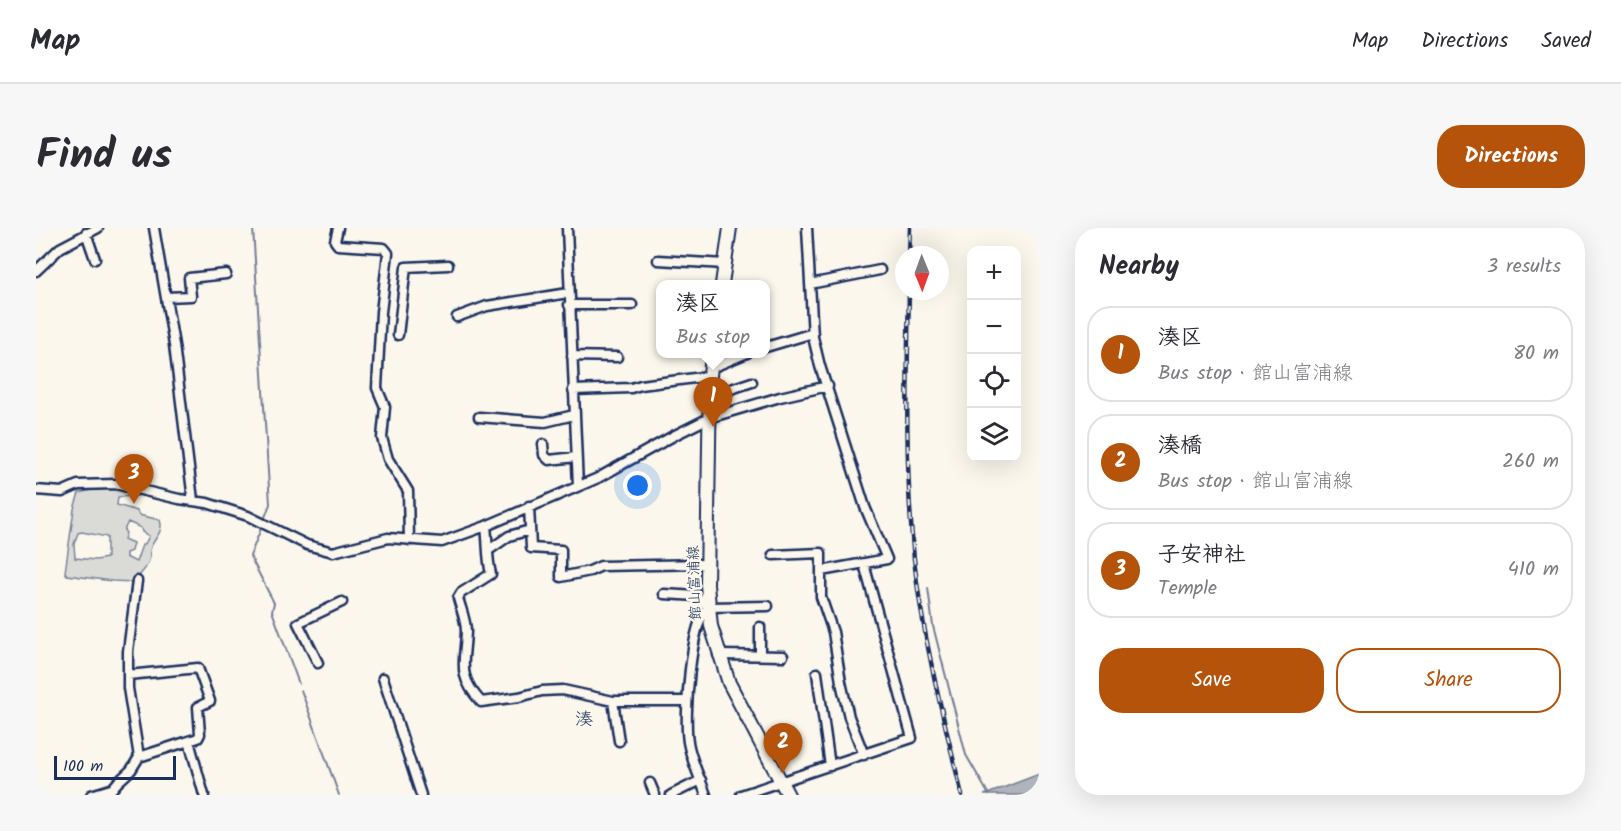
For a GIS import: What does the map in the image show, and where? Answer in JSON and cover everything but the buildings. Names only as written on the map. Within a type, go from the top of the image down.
[{"type":"main road","points":[[723,280],[730,228]]},
{"type":"main road","name":"館山富浦線","points":[[712,358],[707,564],[711,627],[718,655],[737,699],[788,795]]},
{"type":"street","points":[[36,268],[60,248],[98,228]]},
{"type":"street","points":[[154,228],[174,345],[193,500]]},
{"type":"street","points":[[338,228],[335,241],[338,245],[384,248],[388,253],[381,312],[377,388],[385,407],[382,438],[388,459],[408,491],[409,540]]},
{"type":"street","points":[[567,228],[568,293],[579,486]]},
{"type":"street","points":[[807,228],[813,333],[820,366],[865,507],[886,559],[821,572]]},
{"type":"street","points":[[86,233],[94,259]]},
{"type":"street","points":[[658,260],[725,264]]},
{"type":"street","points":[[398,335],[406,267],[448,265]]},
{"type":"street","points":[[810,284],[880,270]]},
{"type":"street","points":[[166,297],[191,296],[189,278],[226,274]]},
{"type":"street","points":[[457,317],[487,306],[568,293]]},
{"type":"street","points":[[569,305],[632,305]]},
{"type":"street","points":[[770,346],[813,333]]},
{"type":"street","points":[[572,356],[617,357]]},
{"type":"street","points":[[573,390],[631,388],[710,372],[739,358]]},
{"type":"street","points":[[710,396],[752,382]]},
{"type":"street","points":[[36,490],[62,492],[78,485],[115,484],[179,499],[193,500],[234,511],[307,545],[333,552],[379,539],[396,538],[442,542],[486,526],[598,478],[709,418],[780,397],[828,386]]},
{"type":"street","points":[[479,417],[545,422],[574,415]]},
{"type":"street","points":[[543,444],[544,455],[549,460],[576,457]]},
{"type":"street","points":[[529,506],[531,548],[561,550],[561,577],[590,571],[601,566],[707,564]]},
{"type":"street","points":[[486,526],[491,574],[458,598],[466,629],[462,657],[466,682],[480,702],[519,697],[542,691],[563,690],[613,701],[687,701]]},
{"type":"street","points":[[489,550],[509,536],[530,530]]},
{"type":"street","points":[[773,555],[821,554],[821,597],[833,632],[849,717],[864,755]]},
{"type":"street","points":[[741,795],[912,738],[864,564]]},
{"type":"street","points":[[137,580],[128,651],[128,688],[139,757]]},
{"type":"street","points":[[664,594],[697,596],[708,607]]},
{"type":"street","points":[[318,663],[298,623],[342,602]]},
{"type":"street","points":[[706,795],[688,742],[687,701],[694,649],[702,613],[708,607],[768,606]]},
{"type":"street","points":[[760,627],[760,656]]},
{"type":"street","points":[[718,655],[783,656]]},
{"type":"street","points":[[91,795],[109,792],[131,770],[139,757],[198,738],[200,734],[198,707],[210,701],[198,668],[128,675]]},
{"type":"street","points":[[817,673],[830,766]]},
{"type":"street","points":[[383,678],[421,795]]},
{"type":"street","points":[[613,701],[618,741]]},
{"type":"street","points":[[189,741],[204,795]]},
{"type":"street","points":[[671,795],[701,780]]},
{"type":"street","points":[[650,783],[655,795]]},
{"type":"shaded area","points":[[119,488],[136,492],[137,496],[118,497],[117,505],[137,511],[139,515],[160,520],[160,531],[151,547],[149,561],[134,582],[67,575],[65,572],[74,509],[79,493]],"holes":[[[128,522],[141,528],[142,532],[149,536],[142,545],[136,562],[126,557],[133,543],[124,539],[126,533],[124,530]],[[78,533],[107,537],[107,558],[96,560],[75,558],[74,544]]]},
{"type":"shaded area","points":[[1039,774],[1039,795],[984,795],[990,793]]},
{"type":"waterway","points":[[253,228],[270,504],[264,520]]},
{"type":"waterway","points":[[262,526],[250,556],[274,603],[272,611],[299,684]]},
{"type":"waterway","points":[[928,588],[933,626],[966,755],[989,795]]},
{"type":"waterway","points":[[301,690],[339,795]]},
{"type":"railway","points":[[909,246],[910,228]]},
{"type":"railway","points":[[909,300],[908,459],[914,559],[928,648],[962,795]]},
{"type":"place","name":"湊区","points":[[713,427]]},
{"type":"place","name":"子安神社","points":[[134,504]]},
{"type":"place","name":"湊橋","points":[[783,773]]},
{"type":"district","name":"湊","points":[[584,719]]}]
